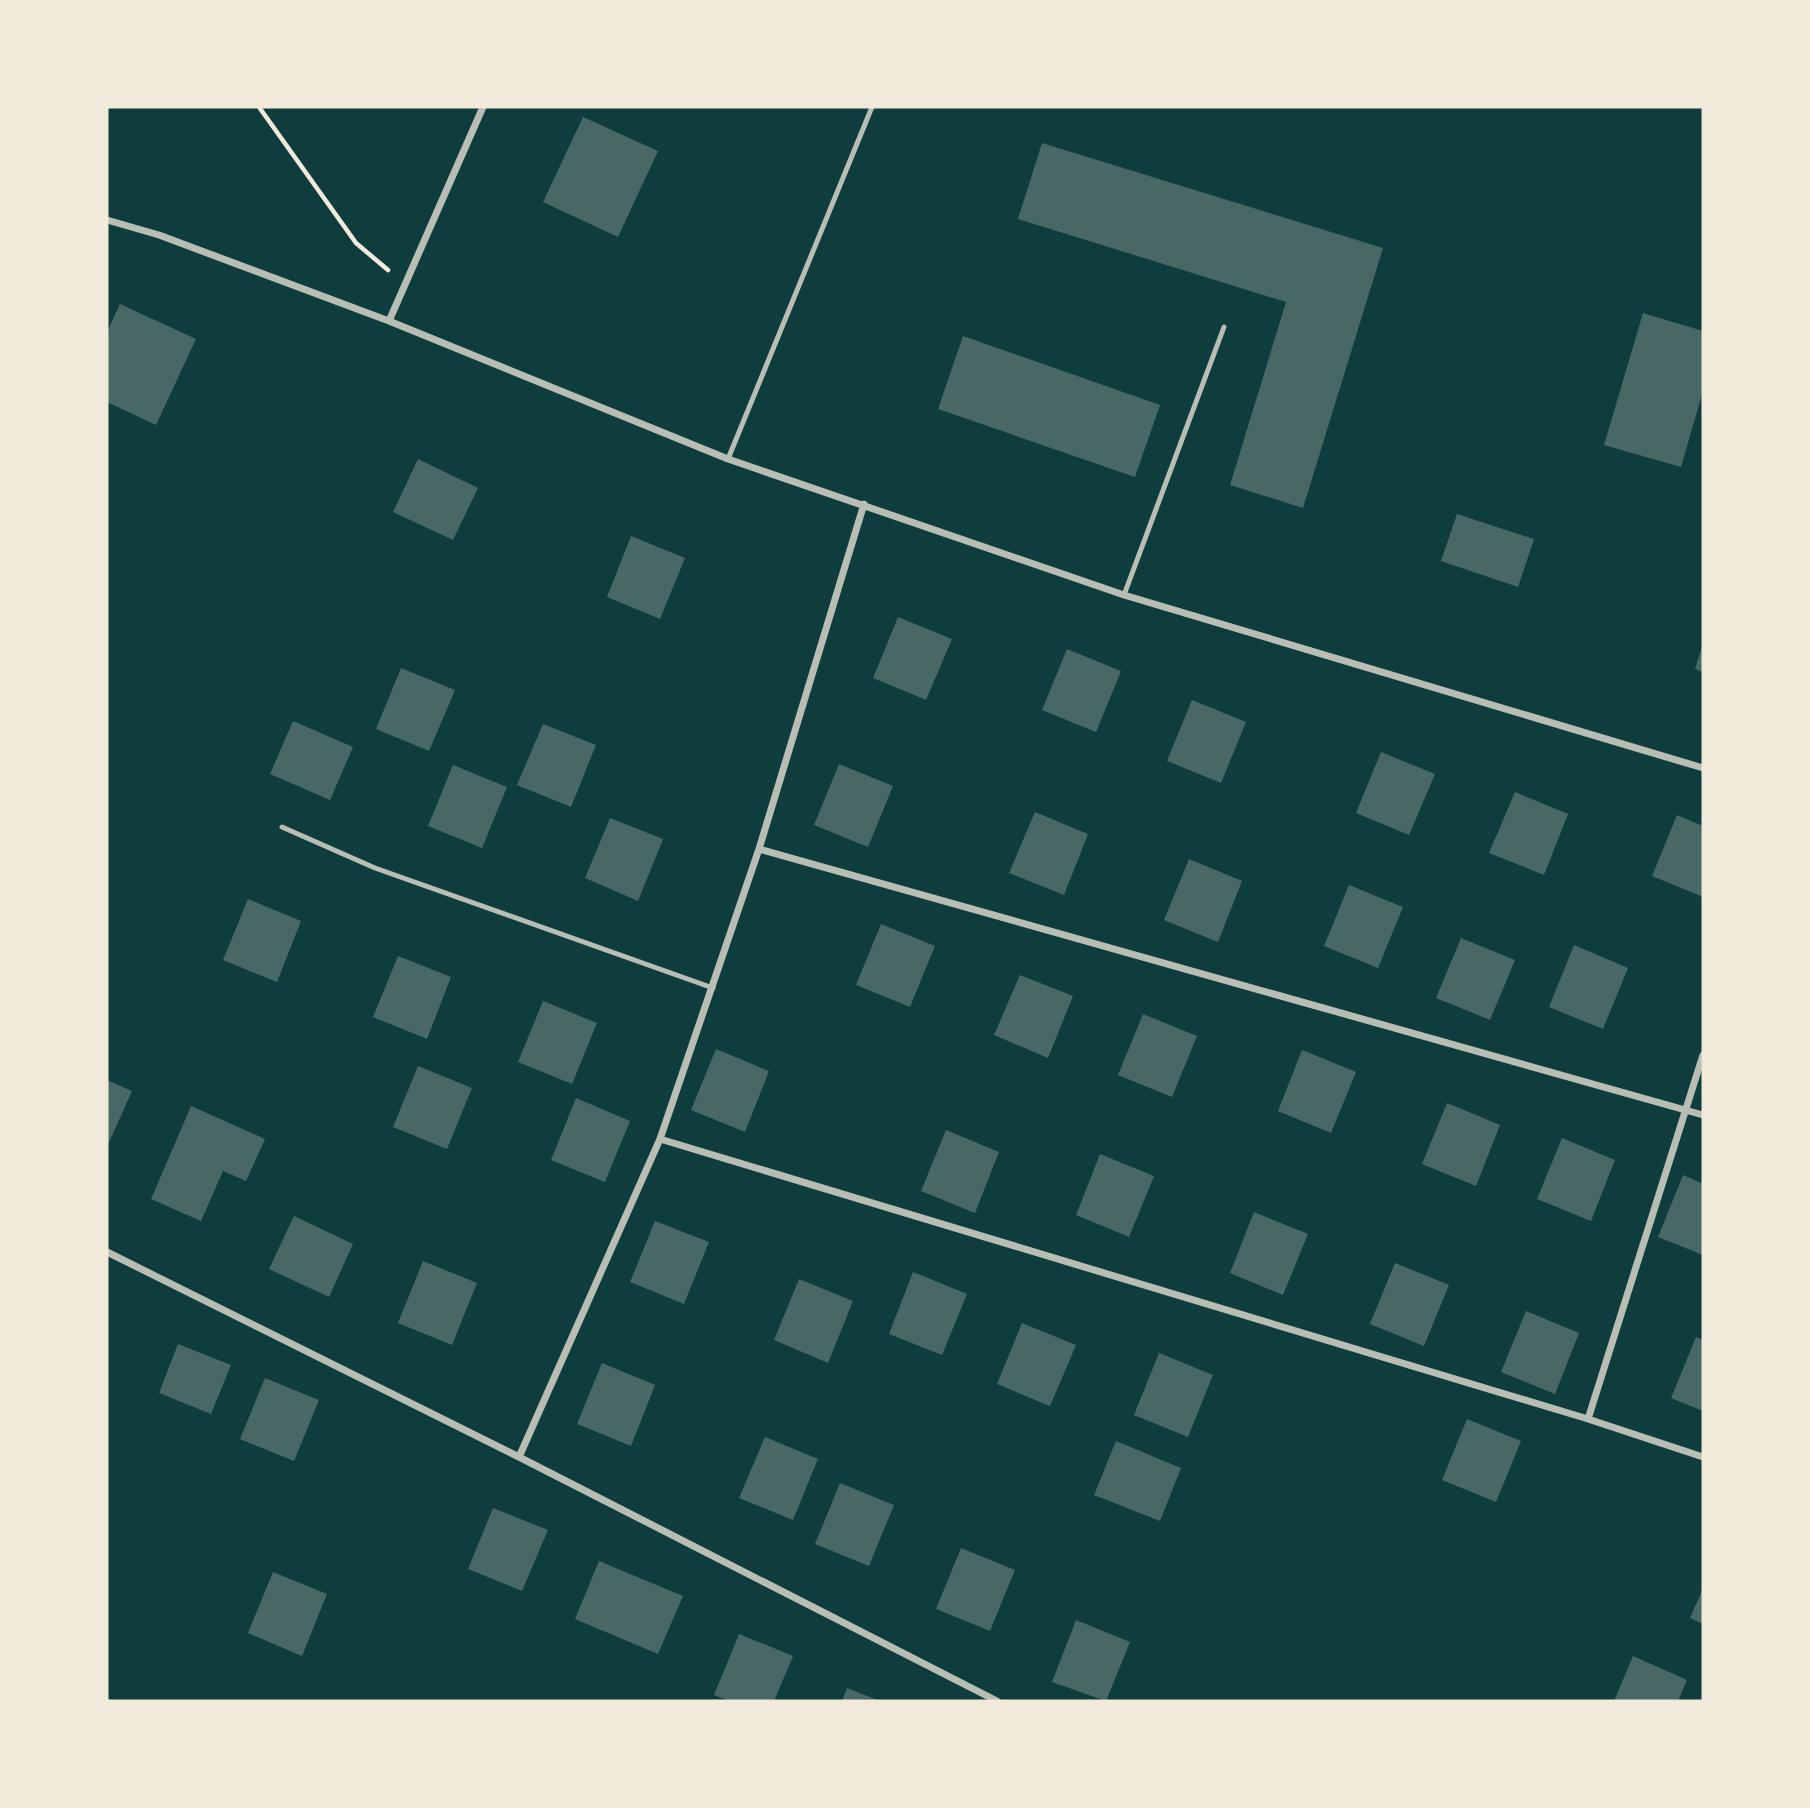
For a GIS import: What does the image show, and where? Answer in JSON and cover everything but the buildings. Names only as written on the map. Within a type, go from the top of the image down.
[{"type":"street","points":[[389,321],[482,107]]},
{"type":"street","points":[[107,220],[159,235],[389,321],[728,459],[1124,595],[1703,768]]},
{"type":"street","points":[[519,1457],[660,1139],[759,849],[864,504]]},
{"type":"street","points":[[759,849],[1703,1115]]},
{"type":"street","points":[[1588,1419],[1703,1055]]},
{"type":"street","points":[[660,1139],[1588,1419],[1703,1457]]},
{"type":"street","points":[[107,1252],[519,1457],[997,1701]]},
{"type":"lane","points":[[728,459],[872,107]]},
{"type":"lane","points":[[1124,595],[1224,327]]},
{"type":"lane","points":[[282,827],[375,868],[713,988]]},
{"type":"path","points":[[259,107],[356,243],[405,284]]}]
